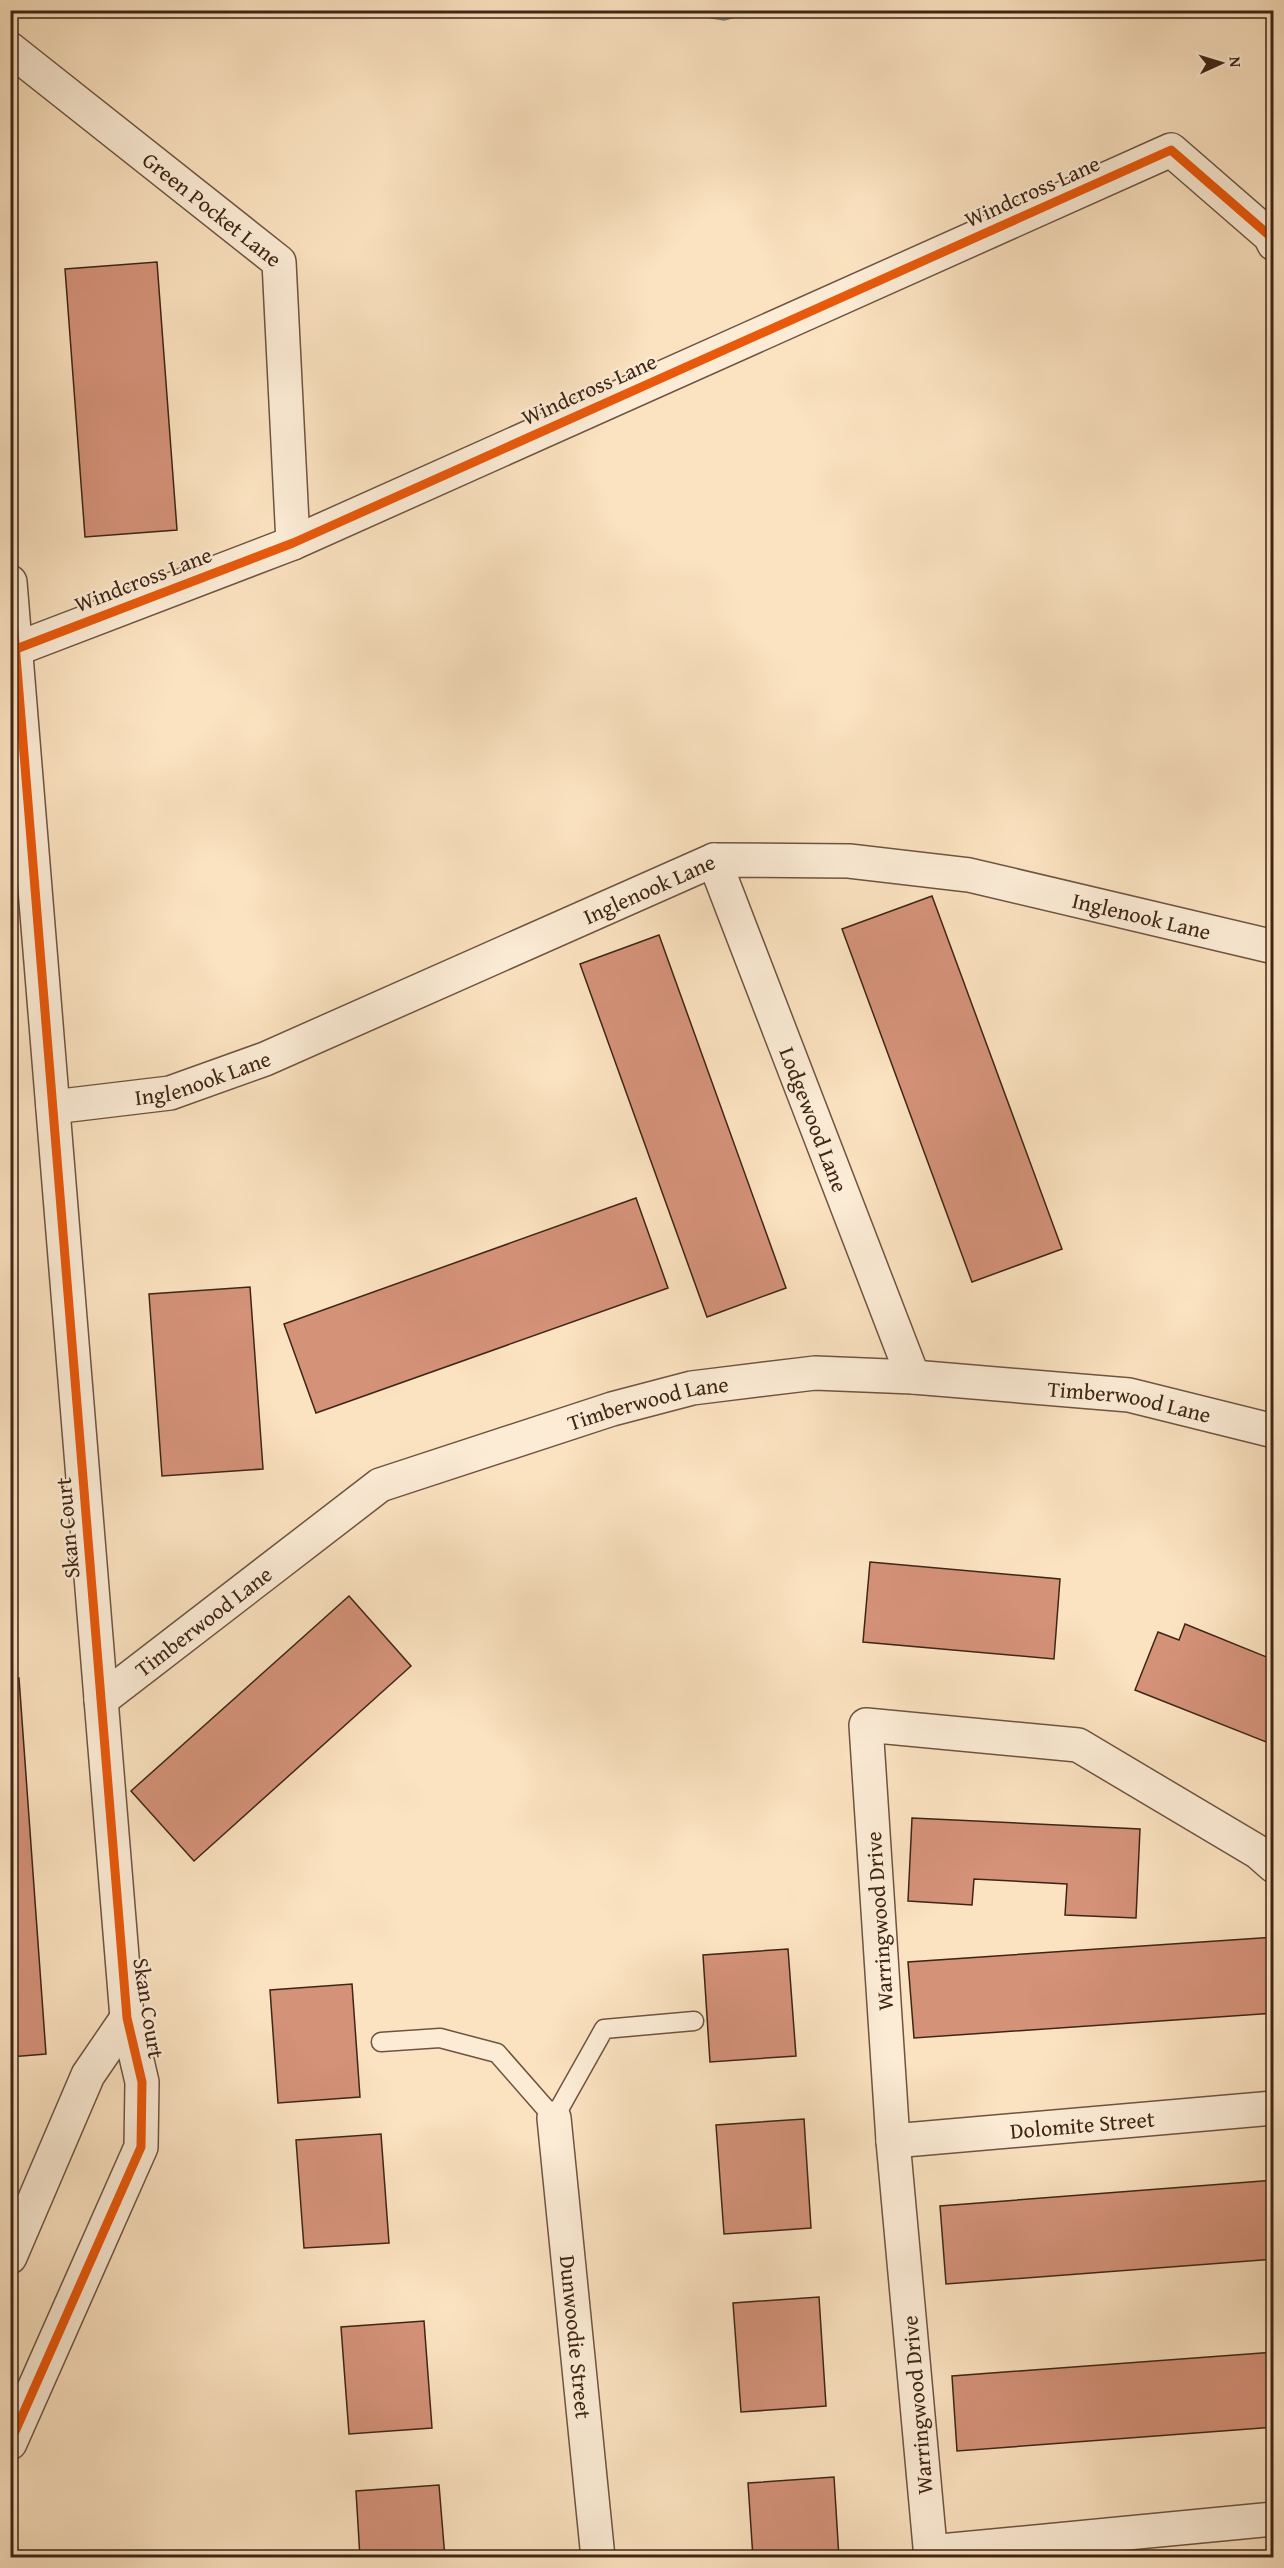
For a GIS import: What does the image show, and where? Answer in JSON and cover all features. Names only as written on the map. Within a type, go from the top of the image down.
[{"type":"street","name":"Green Pocket Lane","points":[[10,49],[279,262],[293,543]]},
{"type":"street","name":"Windcross Lane","points":[[16,649],[293,543],[1171,150],[1269,236],[1274,244]]},
{"type":"street","name":"Skan Court","points":[[10,582],[127,2018],[142,2082],[141,2147],[10,2443]]},
{"type":"street","name":"Inglenook Lane","points":[[53,1107],[170,1093],[265,1059],[714,860],[849,861],[969,875],[1274,947]]},
{"type":"street","name":"Lodgewood Lane","points":[[714,860],[913,1377]]},
{"type":"street","name":"Timberwood Lane","points":[[101,1700],[380,1485],[612,1409],[692,1388],[815,1373],[913,1377],[1129,1395],[1274,1431]]},
{"type":"street","name":"Warringwood Drive","points":[[931,2555],[893,2141],[866,1725],[1078,1745],[1258,1852],[1274,1866]]},
{"type":"street","name":"Skan Court","points":[[10,2257],[88,2075],[127,2018]]},
{"type":"street","name":"Dolomite Street","points":[[893,2141],[1274,2108]]},
{"type":"street","name":"Dunwoodie Street","points":[[554,2118],[598,2558]]},
{"type":"street","points":[[931,2555],[1274,2519]]},
{"type":"lane","points":[[381,2042],[440,2038],[497,2053],[554,2118],[603,2029],[694,2021]]},
{"type":"water","points":[[759,10],[724,20],[670,11]]},
{"type":"building","points":[[157,262],[177,530],[85,537],[65,269]]},
{"type":"building","points":[[932,896],[1062,1249],[972,1282],[842,929]]},
{"type":"building","points":[[659,935],[786,1288],[707,1317],[580,964]]},
{"type":"building","points":[[636,1198],[668,1288],[316,1413],[284,1324]]},
{"type":"building","points":[[250,1287],[263,1469],[162,1476],[149,1294]]},
{"type":"building","points":[[870,1562],[1060,1579],[1054,1659],[863,1642]]},
{"type":"building","points":[[10,1572],[16,1647],[10,1648]]},
{"type":"building","points":[[349,1596],[411,1666],[194,1861],[131,1791]]},
{"type":"building","points":[[1185,1624],[1274,1660],[1274,1745],[1135,1690],[1158,1632],[1179,1640]]},
{"type":"building","points":[[19,1678],[46,2054],[10,2057],[10,1679]]},
{"type":"building","points":[[912,1818],[1140,1829],[1136,1918],[1065,1915],[1067,1884],[974,1879],[972,1905],[908,1901]]},
{"type":"building","points":[[1274,1937],[1274,2013],[914,2038],[908,1962]]},
{"type":"building","points":[[788,1949],[796,2056],[710,2062],[703,1955]]},
{"type":"building","points":[[352,1984],[360,2097],[278,2103],[270,1990]]},
{"type":"building","points":[[804,2119],[811,2228],[724,2234],[716,2125]]},
{"type":"building","points":[[381,2134],[389,2243],[304,2248],[296,2140]]},
{"type":"building","points":[[1274,2180],[1274,2259],[946,2284],[940,2206]]},
{"type":"building","points":[[819,2297],[826,2406],[741,2412],[733,2303]]},
{"type":"building","points":[[424,2321],[432,2428],[349,2434],[341,2327]]},
{"type":"building","points":[[1274,2352],[1274,2427],[957,2451],[952,2376]]},
{"type":"building","points":[[834,2477],[839,2558],[753,2558],[748,2483]]},
{"type":"building","points":[[439,2485],[445,2558],[360,2558],[356,2491]]},
{"type":"cycle path","points":[[16,649],[293,543],[1171,150],[1270,236],[1274,244]]},
{"type":"cycle path","points":[[10,582],[127,2018],[142,2082],[141,2147],[10,2443]]}]
